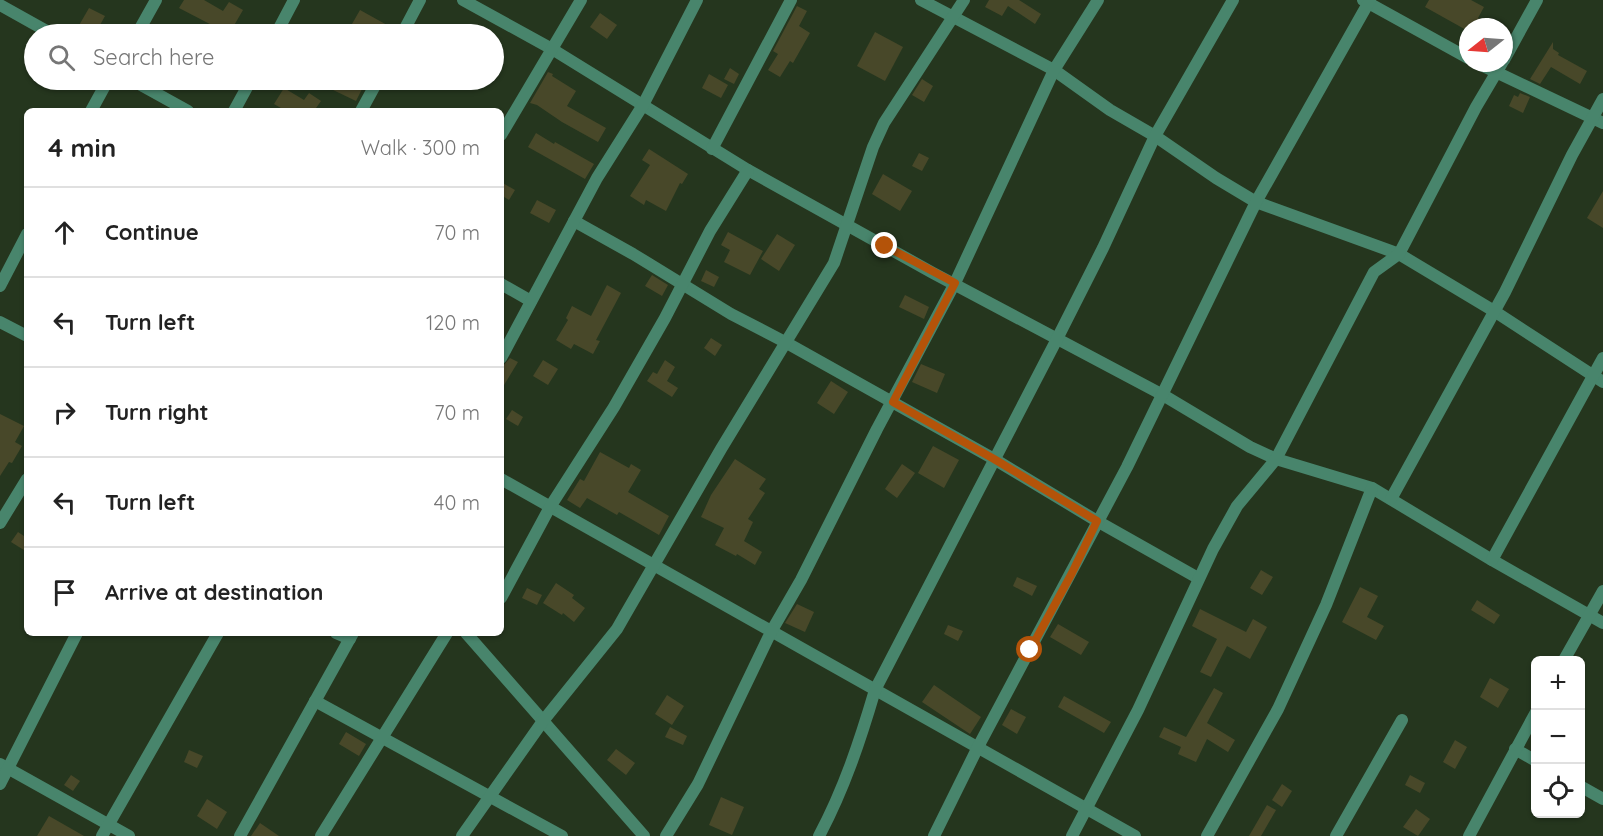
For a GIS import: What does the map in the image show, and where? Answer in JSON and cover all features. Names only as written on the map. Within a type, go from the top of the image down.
[{"type":"street","points":[[143,24],[156,0]]},
{"type":"street","points":[[281,24],[294,0]]},
{"type":"street","points":[[407,24],[420,0]]},
{"type":"street","points":[[504,130],[536,72],[552,50],[581,0]]},
{"type":"street","points":[[504,352],[612,152],[643,105],[697,0]]},
{"type":"street","points":[[712,149],[792,0]]},
{"type":"street","points":[[921,0],[1054,70],[1110,110],[1155,136],[1256,202],[1398,254],[1494,311],[1598,379]]},
{"type":"street","points":[[462,836],[543,721],[617,629],[785,342],[834,263],[873,147],[884,123],[964,0]]},
{"type":"street","points":[[666,836],[698,784],[771,632],[801,580],[877,429],[955,283],[1054,70],[1098,0]]},
{"type":"street","points":[[819,836],[837,802],[859,746],[875,690],[1103,248],[1155,136],[1233,0]]},
{"type":"street","points":[[1513,44],[1537,0]]},
{"type":"street","points":[[469,1],[748,170],[933,273],[1162,395],[1250,447],[1276,459],[1372,488],[1491,560],[1603,623]]},
{"type":"street","points":[[934,836],[978,747],[1127,467],[1256,202],[1367,1],[1459,53]]},
{"type":"street","points":[[1,3],[36,24]]},
{"type":"street","points":[[1072,836],[1138,710],[1198,578],[1237,506],[1276,459],[1374,272],[1398,254],[1476,107],[1497,72]]},
{"type":"street","points":[[1512,72],[1598,120]]},
{"type":"street","points":[[93,108],[103,90]]},
{"type":"street","points":[[150,90],[183,108]]},
{"type":"street","points":[[236,108],[246,90]]},
{"type":"street","points":[[363,108],[373,90]]},
{"type":"street","points":[[1391,499],[1598,120],[1603,99]]},
{"type":"street","points":[[504,592],[550,507],[614,407],[683,285],[710,231],[748,170]]},
{"type":"street","points":[[574,221],[633,254],[730,314],[893,402],[1198,578]]},
{"type":"street","points":[[0,286],[24,240]]},
{"type":"street","points":[[504,286],[531,301]]},
{"type":"street","points":[[0,322],[24,334]]},
{"type":"street","points":[[1491,560],[1598,379],[1603,358]]},
{"type":"street","points":[[504,481],[1135,836]]},
{"type":"street","points":[[2,515],[24,483]]},
{"type":"street","points":[[1207,836],[1278,709],[1326,604],[1372,488]]},
{"type":"street","points":[[1566,656],[1603,591]]},
{"type":"street","points":[[0,784],[4,767],[75,636]]},
{"type":"street","points":[[102,836],[216,636]]},
{"type":"street","points":[[240,836],[351,636]]},
{"type":"street","points":[[321,836],[445,636]]},
{"type":"street","points":[[478,638],[543,721],[644,836]]},
{"type":"street","points":[[315,701],[562,836]]},
{"type":"street","points":[[1336,836],[1402,720]]},
{"type":"street","points":[[1469,836],[1531,721]]},
{"type":"street","points":[[1515,749],[1531,758]]},
{"type":"street","points":[[4,767],[129,836]]},
{"type":"street","points":[[1585,788],[1603,799]]},
{"type":"building","points":[[184,0],[204,0],[223,11],[229,2],[243,10],[235,24],[210,24],[179,8]]},
{"type":"building","points":[[989,0],[1019,0],[1041,14],[1035,24],[1008,6],[1002,16],[985,7]]},
{"type":"building","points":[[1429,0],[1471,0],[1484,7],[1478,18],[1459,18],[1459,26],[1425,7]]},
{"type":"building","points":[[797,6],[807,11],[799,26],[810,33],[793,63],[790,61],[780,77],[768,70],[778,54],[773,51]]},
{"type":"building","points":[[89,8],[105,16],[101,24],[80,24]]},
{"type":"building","points":[[360,10],[385,24],[352,24]]},
{"type":"building","points":[[600,13],[617,25],[607,39],[590,27]]},
{"type":"building","points":[[875,32],[903,47],[885,81],[857,66]]},
{"type":"building","points":[[1553,42],[1553,49],[1559,53],[1558,55],[1587,71],[1580,84],[1551,67],[1540,84],[1530,79]]},
{"type":"building","points":[[730,68],[739,74],[734,84],[724,79]]},
{"type":"building","points":[[548,72],[576,91],[567,106],[606,128],[598,142],[530,103]]},
{"type":"building","points":[[709,74],[728,85],[721,98],[702,88]]},
{"type":"building","points":[[922,79],[933,86],[924,102],[912,95]]},
{"type":"building","points":[[283,90],[287,90],[304,100],[309,93],[321,101],[316,108],[281,108],[274,104]]},
{"type":"building","points":[[333,90],[362,90],[356,101]]},
{"type":"building","points":[[1520,93],[1530,97],[1523,113],[1509,106],[1514,95],[1518,97]]},
{"type":"building","points":[[536,133],[594,164],[585,179],[528,147]]},
{"type":"building","points":[[649,149],[688,174],[682,184],[680,183],[666,211],[646,200],[644,205],[630,196],[650,165],[642,160]]},
{"type":"building","points":[[919,153],[929,158],[922,171],[912,166]]},
{"type":"building","points":[[883,174],[912,191],[900,211],[872,194]]},
{"type":"building","points":[[504,184],[515,190],[509,200],[504,197]]},
{"type":"building","points":[[1603,191],[1603,228],[1587,218]]},
{"type":"building","points":[[537,200],[556,210],[549,223],[530,213]]},
{"type":"building","points":[[728,232],[763,251],[750,275],[724,262],[730,250],[721,245]]},
{"type":"building","points":[[777,234],[795,245],[779,271],[761,259]]},
{"type":"building","points":[[706,270],[719,277],[714,287],[701,281]]},
{"type":"building","points":[[652,275],[668,285],[662,296],[645,286]]},
{"type":"building","points":[[607,285],[621,293],[596,340],[600,341],[593,354],[574,344],[571,349],[556,340],[568,320],[566,318],[572,306],[591,316]]},
{"type":"building","points":[[905,295],[929,307],[924,319],[899,307]]},
{"type":"building","points":[[711,338],[722,345],[715,356],[704,348]]},
{"type":"building","points":[[510,358],[518,362],[504,385],[504,365]]},
{"type":"building","points":[[543,360],[558,369],[548,385],[533,376]]},
{"type":"building","points":[[665,360],[675,367],[667,381],[678,388],[672,397],[647,381],[653,372],[657,374]]},
{"type":"building","points":[[921,364],[945,374],[937,393],[912,382]]},
{"type":"building","points":[[831,381],[848,392],[834,414],[817,403]]},
{"type":"building","points":[[512,410],[523,417],[518,426],[506,419]]},
{"type":"building","points":[[0,414],[24,426],[15,442],[22,446],[12,463],[9,462],[0,476]]},
{"type":"building","points":[[933,446],[959,460],[944,488],[918,473]]},
{"type":"building","points":[[600,452],[629,468],[631,464],[641,470],[628,492],[669,516],[659,535],[619,512],[617,515],[587,498],[580,508],[567,500],[580,479],[584,481]]},
{"type":"building","points":[[735,459],[766,479],[759,489],[765,493],[748,519],[753,522],[744,541],[762,552],[755,565],[715,545],[724,528],[701,517],[711,495]]},
{"type":"building","points":[[902,464],[915,473],[897,498],[885,489]]},
{"type":"building","points":[[18,532],[24,536],[24,550],[11,542]]},
{"type":"building","points":[[1261,570],[1273,577],[1262,595],[1250,588]]},
{"type":"building","points":[[1017,577],[1037,586],[1032,596],[1013,586]]},
{"type":"building","points":[[556,583],[574,595],[572,598],[585,608],[574,622],[563,613],[562,615],[543,603]]},
{"type":"building","points":[[1360,587],[1378,596],[1367,617],[1384,626],[1376,640],[1342,622]]},
{"type":"building","points":[[527,588],[542,595],[537,605],[522,598]]},
{"type":"building","points":[[1477,600],[1500,615],[1494,624],[1471,610]]},
{"type":"building","points":[[797,604],[814,612],[805,632],[785,623]]},
{"type":"building","points":[[1200,609],[1246,632],[1253,619],[1267,627],[1250,659],[1227,646],[1211,677],[1200,672],[1217,639],[1192,626]]},
{"type":"building","points":[[1058,624],[1089,642],[1081,655],[1050,637]]},
{"type":"building","points":[[948,625],[963,631],[958,641],[944,634]]},
{"type":"building","points":[[1490,678],[1509,689],[1498,708],[1480,697]]},
{"type":"building","points":[[934,685],[981,717],[970,734],[922,702]]},
{"type":"building","points":[[1214,688],[1223,693],[1207,723],[1235,740],[1228,752],[1207,739],[1196,762],[1178,754],[1181,747],[1159,737],[1164,727],[1186,737]]},
{"type":"building","points":[[667,695],[684,706],[672,725],[655,714]]},
{"type":"building","points":[[1064,696],[1111,722],[1104,733],[1058,707]]},
{"type":"building","points":[[1011,709],[1026,717],[1017,734],[1002,725]]},
{"type":"building","points":[[670,727],[687,736],[683,745],[665,737]]},
{"type":"building","points":[[346,732],[366,744],[359,756],[339,744]]},
{"type":"building","points":[[1455,740],[1467,747],[1455,769],[1443,762]]},
{"type":"building","points":[[616,749],[635,763],[626,775],[607,760]]},
{"type":"building","points":[[189,750],[203,756],[197,768],[184,762]]},
{"type":"building","points":[[71,775],[80,781],[73,791],[64,785]]},
{"type":"building","points":[[1410,775],[1425,783],[1420,793],[1405,785]]},
{"type":"building","points":[[1282,784],[1292,791],[1282,807],[1272,800]]},
{"type":"building","points":[[721,797],[744,807],[732,835],[709,825]]},
{"type":"building","points":[[207,799],[227,812],[217,829],[197,816]]},
{"type":"building","points":[[1267,805],[1276,810],[1261,836],[1249,836]]},
{"type":"building","points":[[1416,809],[1430,819],[1418,836],[1403,827]]},
{"type":"building","points":[[49,816],[84,836],[37,836]]},
{"type":"building","points":[[260,823],[279,836],[251,836]]},
{"type":"route","points":[[885,246],[955,283],[893,402],[1097,521],[1030,650]]}]
